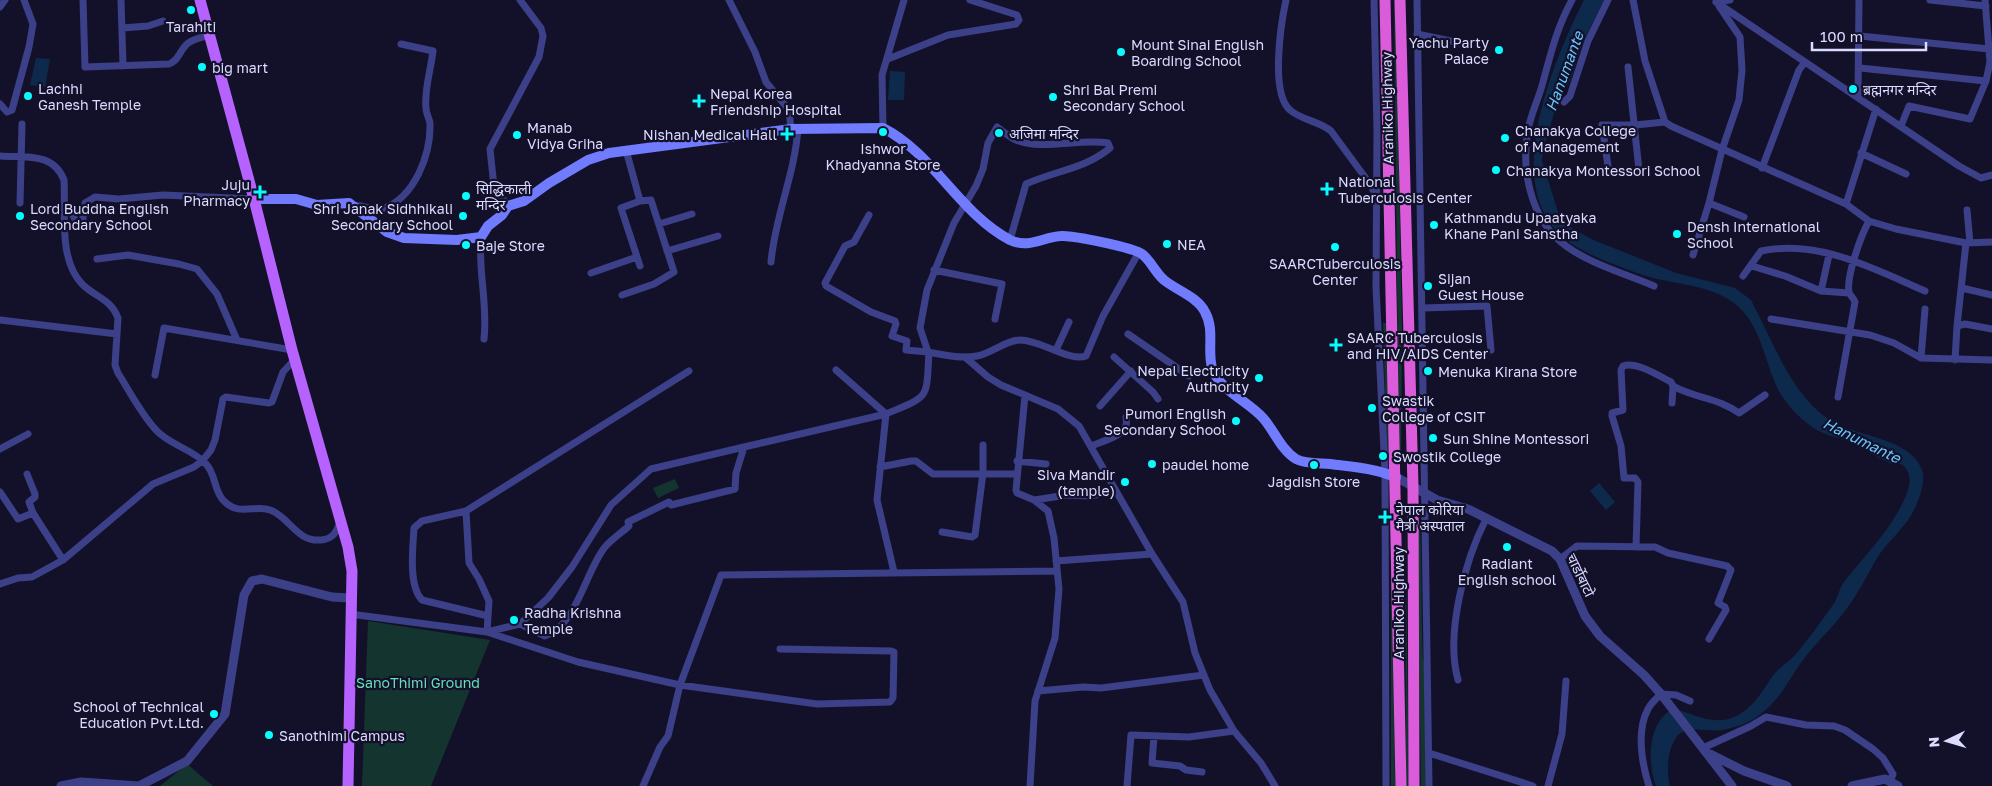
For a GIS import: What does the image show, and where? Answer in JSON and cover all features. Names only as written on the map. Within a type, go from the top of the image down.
[{"type":"highway","name":"Araniko Highway","points":[[1385,0],[1401,786]]},
{"type":"highway","name":"Araniko Highway","points":[[1400,0],[1413,486],[1414,786]]},
{"type":"main road","points":[[200,0],[254,199],[293,354],[348,547],[352,571],[348,786]]},
{"type":"main road","points":[[254,199],[296,199],[317,205],[344,202],[387,232],[404,238],[429,240],[480,236],[488,226],[502,216],[508,206],[524,201],[549,183],[588,160],[626,150],[794,128],[883,128],[892,132],[928,163],[965,206],[1010,240],[1023,244],[1033,244],[1049,238],[1068,236],[1130,248],[1139,252],[1166,281],[1200,305],[1205,311],[1211,335],[1211,361],[1216,376],[1264,419],[1292,456],[1308,462],[1385,472],[1396,476]]},
{"type":"street","points":[[0,7],[5,0]]},
{"type":"street","points":[[0,104],[7,112],[12,110],[29,47],[33,24],[30,11],[24,0]]},
{"type":"street","points":[[83,0],[85,67],[169,64],[177,60],[185,45],[209,35]]},
{"type":"street","points":[[121,0],[123,66]]},
{"type":"street","points":[[508,206],[494,188],[490,149],[539,57],[543,36],[541,28],[520,0]]},
{"type":"street","points":[[729,0],[755,52],[766,82],[789,110],[794,128],[796,152],[779,212],[771,262]]},
{"type":"street","points":[[883,128],[882,85],[904,0]]},
{"type":"street","points":[[888,59],[948,35],[1016,24],[1019,20],[1017,15],[970,0]]},
{"type":"street","points":[[1286,0],[1279,42],[1283,101],[1296,114],[1323,125],[1331,131],[1370,184],[1376,197]]},
{"type":"street","points":[[1374,0],[1376,287],[1385,472],[1386,786]]},
{"type":"street","points":[[1417,0],[1423,308],[1423,493],[1429,786]]},
{"type":"street","points":[[1572,0],[1551,46],[1528,130],[1527,173],[1536,210],[1547,229],[1562,243],[1577,253],[1654,286]]},
{"type":"street","points":[[1564,102],[1570,96],[1588,41],[1608,0]]},
{"type":"street","points":[[1633,0],[1645,61],[1665,122]]},
{"type":"street","points":[[1714,1],[1730,0]]},
{"type":"street","points":[[1858,98],[1860,68],[1859,0]]},
{"type":"street","points":[[1901,126],[1907,108],[1911,106],[1970,119],[1986,81],[1990,62],[1986,3],[1930,0]]},
{"type":"street","points":[[1714,1],[1924,143],[1981,178],[1992,175]]},
{"type":"street","points":[[1693,255],[1709,203],[1722,150],[1739,100],[1742,70],[1740,37],[1714,1]]},
{"type":"street","points":[[122,28],[148,26],[163,21]]},
{"type":"street","points":[[1417,34],[1465,44]]},
{"type":"street","points":[[1860,36],[1989,49]]},
{"type":"street","points":[[352,206],[358,204],[372,209],[384,208],[401,196],[412,184],[426,158],[430,121],[426,108],[433,51],[401,44]]},
{"type":"street","points":[[1762,168],[1799,70],[1805,62]]},
{"type":"street","points":[[1628,67],[1639,170]]},
{"type":"street","points":[[1860,68],[1986,81]]},
{"type":"street","points":[[1846,204],[1876,109]]},
{"type":"street","points":[[1608,173],[1602,125],[1635,125],[1665,122],[1722,150],[1846,204],[1869,221],[1968,243],[1992,242]]},
{"type":"street","points":[[20,204],[22,124]]},
{"type":"street","points":[[487,632],[520,624],[548,598],[572,567],[611,505],[651,469],[886,414],[919,400],[925,394],[928,352],[920,328],[927,290],[954,223],[965,206],[983,169],[988,143],[997,127],[1016,140],[1057,144],[1080,141],[1108,143],[1110,148],[1102,155],[1076,168],[1026,184],[1010,240]]},
{"type":"street","points":[[626,150],[640,201]]},
{"type":"street","points":[[1861,153],[1906,174]]},
{"type":"street","points":[[0,156],[49,160],[57,166],[64,180],[69,260],[82,284],[113,308],[118,318],[115,365],[118,373],[157,431],[203,460],[211,472],[220,496],[229,505],[246,511],[269,509],[305,538],[318,540],[331,538],[342,542],[348,547]]},
{"type":"street","points":[[65,196],[70,212],[79,227],[82,225],[85,203],[95,197],[119,198],[163,195],[254,199]]},
{"type":"street","points":[[622,295],[654,284],[674,272],[650,200],[640,201],[621,208],[640,266]]},
{"type":"street","points":[[1709,203],[1744,217]]},
{"type":"street","points":[[1955,360],[1957,326],[1968,243],[1967,210]]},
{"type":"street","points":[[658,224],[692,214]]},
{"type":"street","points":[[869,215],[854,242],[845,246],[825,283],[826,286],[871,312],[895,321],[896,324],[892,336],[907,341],[906,350],[965,357],[977,356],[1019,340],[1038,342],[1073,356],[1086,356],[1103,316],[1139,252]]},
{"type":"street","points":[[1838,397],[1854,302],[1849,293],[1854,261],[1858,242],[1869,221]]},
{"type":"street","points":[[480,236],[481,288],[487,313],[484,339]]},
{"type":"street","points":[[667,251],[718,236]]},
{"type":"street","points":[[1743,276],[1752,266],[1758,254],[1765,250],[1791,248],[1819,251],[1854,261],[1925,291]]},
{"type":"street","points":[[97,259],[128,255],[197,269],[218,294],[236,340]]},
{"type":"street","points":[[1821,291],[1829,255]]},
{"type":"street","points":[[591,272],[637,257]]},
{"type":"street","points":[[1752,266],[1785,276],[1821,291],[1849,293]]},
{"type":"street","points":[[934,270],[1002,284],[995,319]]},
{"type":"street","points":[[1962,288],[1992,294]]},
{"type":"street","points":[[1423,308],[1485,305],[1488,315],[1491,350]]},
{"type":"street","points":[[1921,358],[1925,309]]},
{"type":"street","points":[[1771,319],[1845,330],[1848,333],[1870,336],[1894,343],[1903,350],[1921,358],[1992,360]]},
{"type":"street","points":[[0,320],[117,334]]},
{"type":"street","points":[[1056,350],[1070,322]]},
{"type":"street","points":[[1957,326],[1965,324],[1992,329]]},
{"type":"street","points":[[0,584],[18,578],[32,577],[62,560],[153,484],[194,467],[203,460],[216,440],[223,400],[226,397],[272,402],[283,372],[293,354],[236,340],[164,328],[155,375]]},
{"type":"street","points":[[1128,334],[1189,376]]},
{"type":"street","points":[[965,357],[988,377],[1058,409],[1079,426],[1152,554],[1183,602],[1195,652],[1204,674],[1234,730],[1262,763],[1275,786]]},
{"type":"street","points":[[1114,357],[1158,399]]},
{"type":"street","points":[[1636,548],[1638,482],[1634,478],[1624,478],[1621,446],[1612,416],[1612,413],[1623,410],[1622,368],[1627,364],[1638,367],[1671,382],[1673,386],[1684,392],[1703,396],[1732,408],[1739,413],[1765,395]]},
{"type":"street","points":[[836,370],[886,414]]},
{"type":"street","points":[[488,616],[422,600],[416,594],[413,566],[414,528],[422,521],[466,511],[689,371]]},
{"type":"street","points":[[1100,406],[1131,372]]},
{"type":"street","points":[[1672,403],[1673,386]]},
{"type":"street","points":[[1025,395],[1016,474],[1017,493],[1045,507],[1051,518],[1059,601],[1054,638],[1035,701],[1030,786]]},
{"type":"street","points":[[1091,446],[1114,436],[1123,429],[1126,425],[1126,416],[1130,413]]},
{"type":"street","points":[[886,414],[877,500],[894,572]]},
{"type":"street","points":[[0,450],[28,434]]},
{"type":"street","points":[[942,532],[975,536],[983,473],[983,445]]},
{"type":"street","points":[[520,624],[545,636],[554,633],[568,616],[605,547],[629,526],[628,522],[669,502],[671,505],[735,490],[736,473],[744,447]]},
{"type":"street","points":[[880,467],[911,460],[916,461],[933,474],[1016,474]]},
{"type":"street","points":[[1017,462],[1046,464]]},
{"type":"street","points":[[27,474],[35,494],[35,497],[29,502],[33,513],[62,560]]},
{"type":"street","name":"चार्डोबाटो","points":[[1396,476],[1423,493],[1486,519],[1552,551],[1560,559],[1585,616],[1600,636],[1644,675],[1706,750]]},
{"type":"street","points":[[1034,500],[1067,495],[1090,496],[1115,491]]},
{"type":"street","points":[[0,492],[18,518],[33,513]]},
{"type":"street","points":[[466,511],[469,563],[489,601],[487,632]]},
{"type":"street","points":[[331,538],[336,533],[341,518]]},
{"type":"street","points":[[1458,680],[1453,650],[1457,609],[1461,590],[1486,519]]},
{"type":"street","points":[[1560,559],[1577,546],[1655,547],[1685,557],[1728,566],[1731,570],[1718,603],[1725,606],[1726,610],[1709,639]]},
{"type":"street","points":[[1056,561],[1152,554]]},
{"type":"street","points":[[643,786],[660,747],[668,736],[680,685],[721,575],[1057,571]]},
{"type":"street","points":[[61,786],[81,782],[139,786],[187,761],[225,714],[244,595],[252,581],[262,579],[332,597],[350,598]]},
{"type":"street","points":[[350,614],[487,632],[578,662],[680,685],[817,704],[890,702],[893,698],[894,652],[780,649]]},
{"type":"street","points":[[1038,691],[1083,687],[1101,688],[1167,681],[1204,674]]},
{"type":"street","points":[[1548,786],[1562,734],[1566,681]]},
{"type":"street","points":[[1649,786],[1641,749],[1643,727],[1648,709],[1663,696],[1676,694],[1690,702]]},
{"type":"street","points":[[1706,750],[1766,717],[1806,726],[1834,726],[1855,736],[1882,758],[1893,774],[1894,783],[1876,780],[1852,786]]},
{"type":"street","points":[[1127,786],[1131,735],[1189,737],[1234,730]]},
{"type":"street","points":[[1154,736],[1152,763],[1180,766],[1186,770],[1202,772]]},
{"type":"street","points":[[1706,750],[1732,786]]},
{"type":"street","points":[[1706,750],[1744,771],[1787,786]]},
{"type":"street","points":[[1429,753],[1533,786]]},
{"type":"green space","points":[[1394,0],[1396,5],[1402,331],[1401,456],[1399,455]]},
{"type":"green space","points":[[1383,323],[1387,323],[1390,457],[1387,458]]},
{"type":"green space","points":[[675,479],[679,488],[658,498],[653,488]]},
{"type":"green space","points":[[1417,512],[1421,558],[1426,786],[1421,786]]},
{"type":"green space","points":[[1405,513],[1409,786],[1406,786]]},
{"type":"green space","points":[[1391,515],[1395,786],[1391,786]]},
{"type":"green space","name":"SanoThimi Ground","points":[[368,621],[490,640],[431,786],[362,786]]},
{"type":"green space","points":[[187,764],[213,786],[160,786]]},
{"type":"water","name":"Hanumante","points":[[1584,0],[1604,0],[1582,44],[1570,81],[1559,97],[1543,150],[1542,161],[1559,215],[1570,227],[1591,239],[1676,273],[1735,288],[1751,300],[1792,380],[1814,408],[1838,425],[1906,450],[1916,459],[1923,475],[1920,496],[1910,517],[1877,558],[1846,609],[1806,656],[1773,703],[1757,717],[1744,724],[1722,730],[1687,730],[1678,735],[1674,740],[1668,760],[1670,786],[1656,786],[1653,777],[1651,747],[1656,727],[1661,719],[1668,712],[1674,710],[1699,717],[1720,720],[1731,718],[1752,705],[1774,674],[1805,643],[1833,605],[1844,582],[1887,529],[1907,493],[1910,478],[1908,471],[1903,465],[1887,462],[1860,447],[1822,432],[1812,427],[1795,412],[1785,401],[1778,389],[1761,343],[1750,321],[1734,303],[1723,296],[1699,287],[1649,277],[1605,261],[1574,245],[1557,231],[1542,208],[1535,180],[1535,149],[1540,117],[1549,84],[1572,24]]},
{"type":"water","points":[[36,58],[50,59],[45,87],[30,85]]},
{"type":"water","points":[[890,71],[905,72],[904,100],[888,100]]},
{"type":"water","points":[[1599,483],[1615,502],[1606,510],[1590,491]]},
{"type":"place","name":"Tarahiti","points":[[191,10]]},
{"type":"place","name":"Yachu Party Palace","points":[[1499,50]]},
{"type":"place","name":"Mount Sinai English Boarding School","points":[[1121,52]]},
{"type":"place","name":"big mart","points":[[202,67]]},
{"type":"place","name":"ब्रह्मनगर मन्दिर","points":[[1853,89]]},
{"type":"place","name":"Lachhi Ganesh Temple","points":[[28,96]]},
{"type":"place","name":"Shri Bal Premi Secondary School","points":[[1053,97]]},
{"type":"place","name":"Nepal Korea Friendship Hospital","points":[[699,101]]},
{"type":"place","name":"Ishwor Khadyanna Store","points":[[883,132]]},
{"type":"place","name":"अजिमा मन्दिर","points":[[999,133]]},
{"type":"place","name":"Nishan Medical Hall","points":[[787,134]]},
{"type":"place","name":"Manab Vidya Griha","points":[[517,135]]},
{"type":"place","name":"Chanakya College of Management","points":[[1505,138]]},
{"type":"place","name":"Chanakya Montessori School","points":[[1496,170]]},
{"type":"place","name":"National Tuberculosis Center","points":[[1327,189]]},
{"type":"place","name":"Juju Pharmacy","points":[[260,192]]},
{"type":"place","name":"सिद्धिकाली मन्दिर","points":[[466,196]]},
{"type":"place","name":"Lord Buddha English Secondary School","points":[[20,216]]},
{"type":"place","name":"Shri Janak Sidhhikali Secondary School","points":[[463,216]]},
{"type":"place","name":"Kathmandu Upaatyaka Khane Pani Sanstha","points":[[1434,225]]},
{"type":"place","name":"Densh International School","points":[[1677,234]]},
{"type":"place","name":"NEA","points":[[1167,244]]},
{"type":"place","name":"Baje Store","points":[[466,245]]},
{"type":"place","name":"SAARCTuberculosis Center","points":[[1335,247]]},
{"type":"place","name":"Sijan Guest House","points":[[1428,286]]},
{"type":"place","name":"SAARC Tuberculosis and HIV/AIDS Center","points":[[1336,345]]},
{"type":"place","name":"Menuka Kirana Store","points":[[1428,371]]},
{"type":"place","name":"Nepal Electricity Authority","points":[[1259,378]]},
{"type":"place","name":"Swastik College of CSIT","points":[[1372,408]]},
{"type":"place","name":"Pumori English Secondary School","points":[[1236,421]]},
{"type":"place","name":"Sun Shine Montessori","points":[[1433,438]]},
{"type":"place","name":"Swostik College","points":[[1383,456]]},
{"type":"place","name":"paudel home","points":[[1152,464]]},
{"type":"place","name":"Jagdish Store","points":[[1314,465]]},
{"type":"place","name":"Siva Mandir (temple)","points":[[1125,482]]},
{"type":"place","name":"नेपाल कोरिया मैत्री अस्पताल","points":[[1385,517]]},
{"type":"place","name":"Radiant English school","points":[[1507,547]]},
{"type":"place","name":"Radha Krishna Temple","points":[[514,620]]},
{"type":"place","name":"School of Technical Education Pvt.Ltd.","points":[[214,714]]},
{"type":"place","name":"Sanothimi Campus","points":[[269,735]]}]
